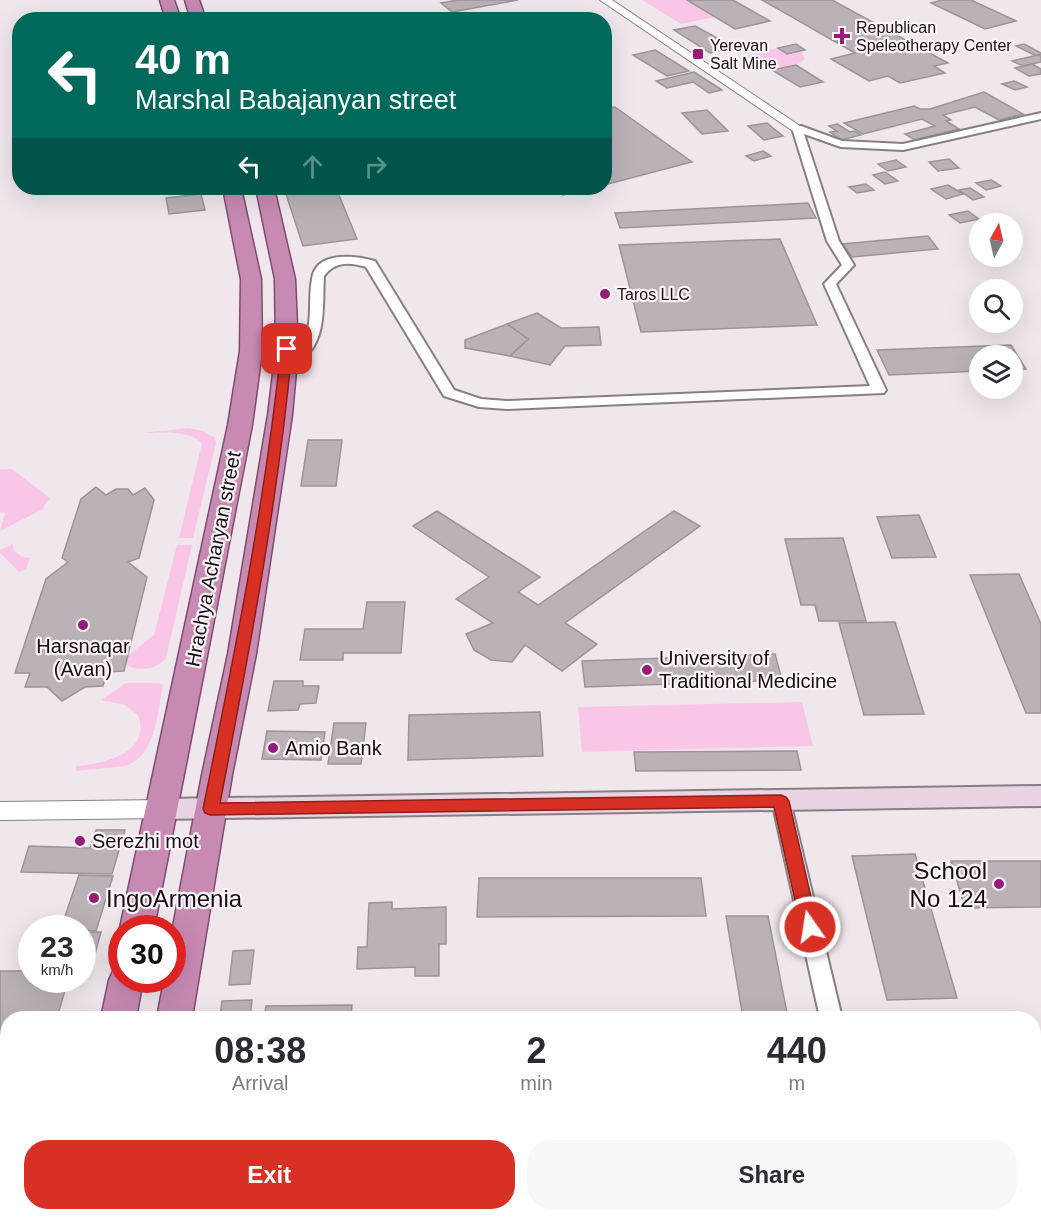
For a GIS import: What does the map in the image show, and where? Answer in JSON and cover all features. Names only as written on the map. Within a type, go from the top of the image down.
[{"type":"highway","name":"Hrachya Acharyan street","points":[[140,915],[240,425],[251,351],[251,279],[233,195]]},
{"type":"highway","name":"Hrachya Acharyan street","points":[[175,1011],[210,809],[242,654],[280,414],[285,364],[285,279],[267,195]]},
{"type":"highway","points":[[119,1011],[123,993]]},
{"type":"main road","points":[[162,809],[1041,796]]},
{"type":"street","points":[[605,0],[797,128],[841,144],[903,147],[1041,116]]},
{"type":"street","points":[[285,364],[300,358],[314,338],[318,276],[322,268],[336,261],[348,260],[371,264],[449,393],[479,403],[518,405],[879,390],[830,284],[848,265],[832,241],[797,128]]},
{"type":"street","points":[[781,801],[829,1011]]},
{"type":"street","points":[[0,811],[162,809]]},
{"type":"shaded area","points":[[642,0],[687,0],[715,17],[681,24]]},
{"type":"shaded area","points":[[778,48],[787,54],[801,51],[805,59],[796,65],[772,70],[746,56]]},
{"type":"shaded area","points":[[189,428],[203,431],[215,438],[216,443],[193,538],[179,538],[202,443],[181,434],[142,433]]},
{"type":"shaded area","points":[[0,469],[12,469],[51,499],[47,501],[43,509],[0,531],[5,513],[0,512]]},
{"type":"shaded area","points":[[13,544],[13,549],[22,557],[30,558],[26,569],[19,572],[0,553],[0,550]]},
{"type":"shaded area","points":[[177,545],[192,545],[166,658],[146,669],[134,668],[124,663],[125,658],[154,635]]},
{"type":"shaded area","points":[[126,683],[163,685],[157,720],[150,742],[136,760],[126,766],[76,771],[76,766],[99,763],[122,754],[138,739],[140,728],[138,715],[125,705],[101,700]]},
{"type":"shaded area","points":[[802,702],[813,746],[582,752],[578,707]]},
{"type":"building","points":[[458,0],[518,0],[452,12],[441,3]]},
{"type":"building","points":[[687,0],[733,0],[770,21],[735,29]]},
{"type":"building","points":[[762,0],[832,0],[948,63],[934,66],[945,73],[900,83],[888,76],[869,81],[831,59],[855,53]]},
{"type":"building","points":[[942,0],[971,0],[1016,21],[985,29],[931,3]]},
{"type":"building","points":[[695,26],[732,48],[710,53],[674,30]]},
{"type":"building","points":[[796,44],[805,50],[787,54],[778,48]]},
{"type":"building","points":[[1024,44],[1041,54],[1036,56],[1016,46]]},
{"type":"building","points":[[655,50],[689,71],[667,76],[633,55]]},
{"type":"building","points":[[1041,56],[1041,62],[1023,66],[1012,61]]},
{"type":"building","points":[[1032,64],[1041,69],[1041,74],[1029,76],[1015,68]]},
{"type":"building","points":[[796,65],[823,82],[800,87],[772,70]]},
{"type":"building","points":[[694,72],[722,90],[709,93],[693,82],[667,88],[656,81]]},
{"type":"building","points":[[1014,81],[1027,87],[1015,90],[1002,84]]},
{"type":"building","points":[[984,92],[1023,114],[999,120],[975,107],[943,115],[951,120],[946,121],[959,129],[915,140],[905,134],[935,126],[922,119],[863,134],[844,123],[914,106],[920,109],[930,109]]},
{"type":"building","points":[[615,107],[692,162],[612,183],[612,108]]},
{"type":"building","points":[[707,110],[728,131],[702,134],[682,113]]},
{"type":"building","points":[[767,123],[783,136],[764,140],[748,126]]},
{"type":"building","points":[[837,124],[850,132],[855,131],[861,135],[841,140],[830,132],[837,131],[829,126]]},
{"type":"building","points":[[763,151],[771,156],[754,161],[746,156]]},
{"type":"building","points":[[949,159],[959,168],[938,171],[929,162]]},
{"type":"building","points":[[896,160],[906,167],[888,171],[878,164]]},
{"type":"building","points":[[885,172],[898,181],[885,184],[873,175]]},
{"type":"building","points":[[991,180],[1001,186],[986,190],[976,183]]},
{"type":"building","points":[[866,184],[874,190],[857,193],[849,187]]},
{"type":"building","points":[[948,185],[963,194],[946,199],[931,189]]},
{"type":"building","points":[[970,188],[984,197],[973,200],[959,190]]},
{"type":"building","points":[[201,195],[205,210],[169,214],[166,198]]},
{"type":"building","points":[[286,195],[339,195],[357,239],[303,246]]},
{"type":"building","points":[[808,203],[816,218],[620,228],[615,213]]},
{"type":"building","points":[[968,211],[971,213],[969,221],[960,223],[949,215]]},
{"type":"building","points":[[928,236],[938,249],[852,257],[843,244]]},
{"type":"building","points":[[780,239],[817,325],[641,332],[619,245]]},
{"type":"building","points":[[537,313],[561,328],[599,327],[601,345],[565,346],[550,365],[510,356],[528,339],[507,324]]},
{"type":"building","points":[[507,324],[528,339],[510,356],[465,348],[465,340]]},
{"type":"building","points":[[969,347],[969,371],[889,375],[877,350]]},
{"type":"building","points":[[308,440],[342,440],[336,486],[301,486]]},
{"type":"building","name":"Harsnaqar (Avan)","points":[[96,487],[106,495],[116,489],[128,489],[133,495],[145,488],[154,500],[139,558],[128,562],[147,577],[124,671],[107,672],[103,686],[85,687],[62,701],[47,687],[25,687],[30,673],[15,673],[46,579],[68,562],[62,558],[81,499]]},
{"type":"building","points":[[437,511],[540,577],[518,592],[538,605],[674,511],[700,526],[565,623],[597,644],[562,671],[525,645],[512,662],[491,660],[474,650],[466,634],[493,623],[456,599],[489,577],[413,526]]},
{"type":"building","points":[[919,515],[936,557],[892,558],[877,517]]},
{"type":"building","points":[[843,538],[866,621],[819,621],[815,605],[801,605],[785,539]]},
{"type":"building","points":[[1019,574],[1041,624],[1041,713],[1026,713],[970,575]]},
{"type":"building","points":[[367,602],[405,602],[401,653],[343,653],[343,660],[300,660],[305,629],[363,629]]},
{"type":"building","points":[[895,622],[924,714],[864,715],[839,623]]},
{"type":"building","points":[[775,654],[782,680],[585,687],[582,661]]},
{"type":"building","points":[[274,681],[303,681],[303,686],[319,686],[316,703],[300,704],[298,710],[268,711]]},
{"type":"building","points":[[540,712],[543,756],[408,760],[409,715]]},
{"type":"building","points":[[334,723],[366,723],[361,764],[328,764]]},
{"type":"building","points":[[267,731],[325,732],[321,760],[262,759]]},
{"type":"building","points":[[797,751],[801,770],[636,771],[634,752]]},
{"type":"building","points":[[96,830],[125,830],[112,874],[21,872],[29,846],[90,848]]},
{"type":"building","points":[[915,854],[957,998],[887,1000],[852,856]]},
{"type":"building","name":"School No 124","points":[[951,861],[1041,861],[1041,907],[965,908]]},
{"type":"building","points":[[79,875],[113,876],[96,931],[96,915],[65,915]]},
{"type":"building","points":[[479,878],[701,878],[706,916],[477,917]]},
{"type":"building","points":[[392,902],[392,909],[446,907],[446,944],[439,944],[439,976],[415,976],[415,967],[357,969],[358,947],[367,947],[369,903]]},
{"type":"building","points":[[726,916],[768,916],[787,1011],[742,1011]]},
{"type":"building","points":[[96,932],[101,932],[96,950]]},
{"type":"building","points":[[254,950],[250,984],[229,985],[233,951]]},
{"type":"building","points":[[0,971],[18,971],[18,993],[64,993],[59,1011],[0,1011]]},
{"type":"building","points":[[252,1000],[251,1011],[221,1011],[222,1001]]},
{"type":"building","points":[[352,1005],[352,1011],[265,1011],[266,1006]]},
{"type":"place","name":"Republican Speleotherapy Center","points":[[842,36]]},
{"type":"place","name":"Yerevan Salt Mine","points":[[698,54]]},
{"type":"place","name":"Taros LLC","points":[[605,294]]},
{"type":"place","name":"Harsnaqar (Avan)","points":[[83,625]]},
{"type":"place","name":"University of Traditional Medicine","points":[[647,670]]},
{"type":"place","name":"Amio Bank","points":[[273,748]]},
{"type":"place","name":"Serezhi mot","points":[[80,841]]},
{"type":"place","name":"School No 124","points":[[999,884]]},
{"type":"place","name":"IngoArmenia","points":[[94,898]]},
{"type":"route","points":[[287,349],[280,414],[242,654],[210,809],[781,801],[810,927]]}]
